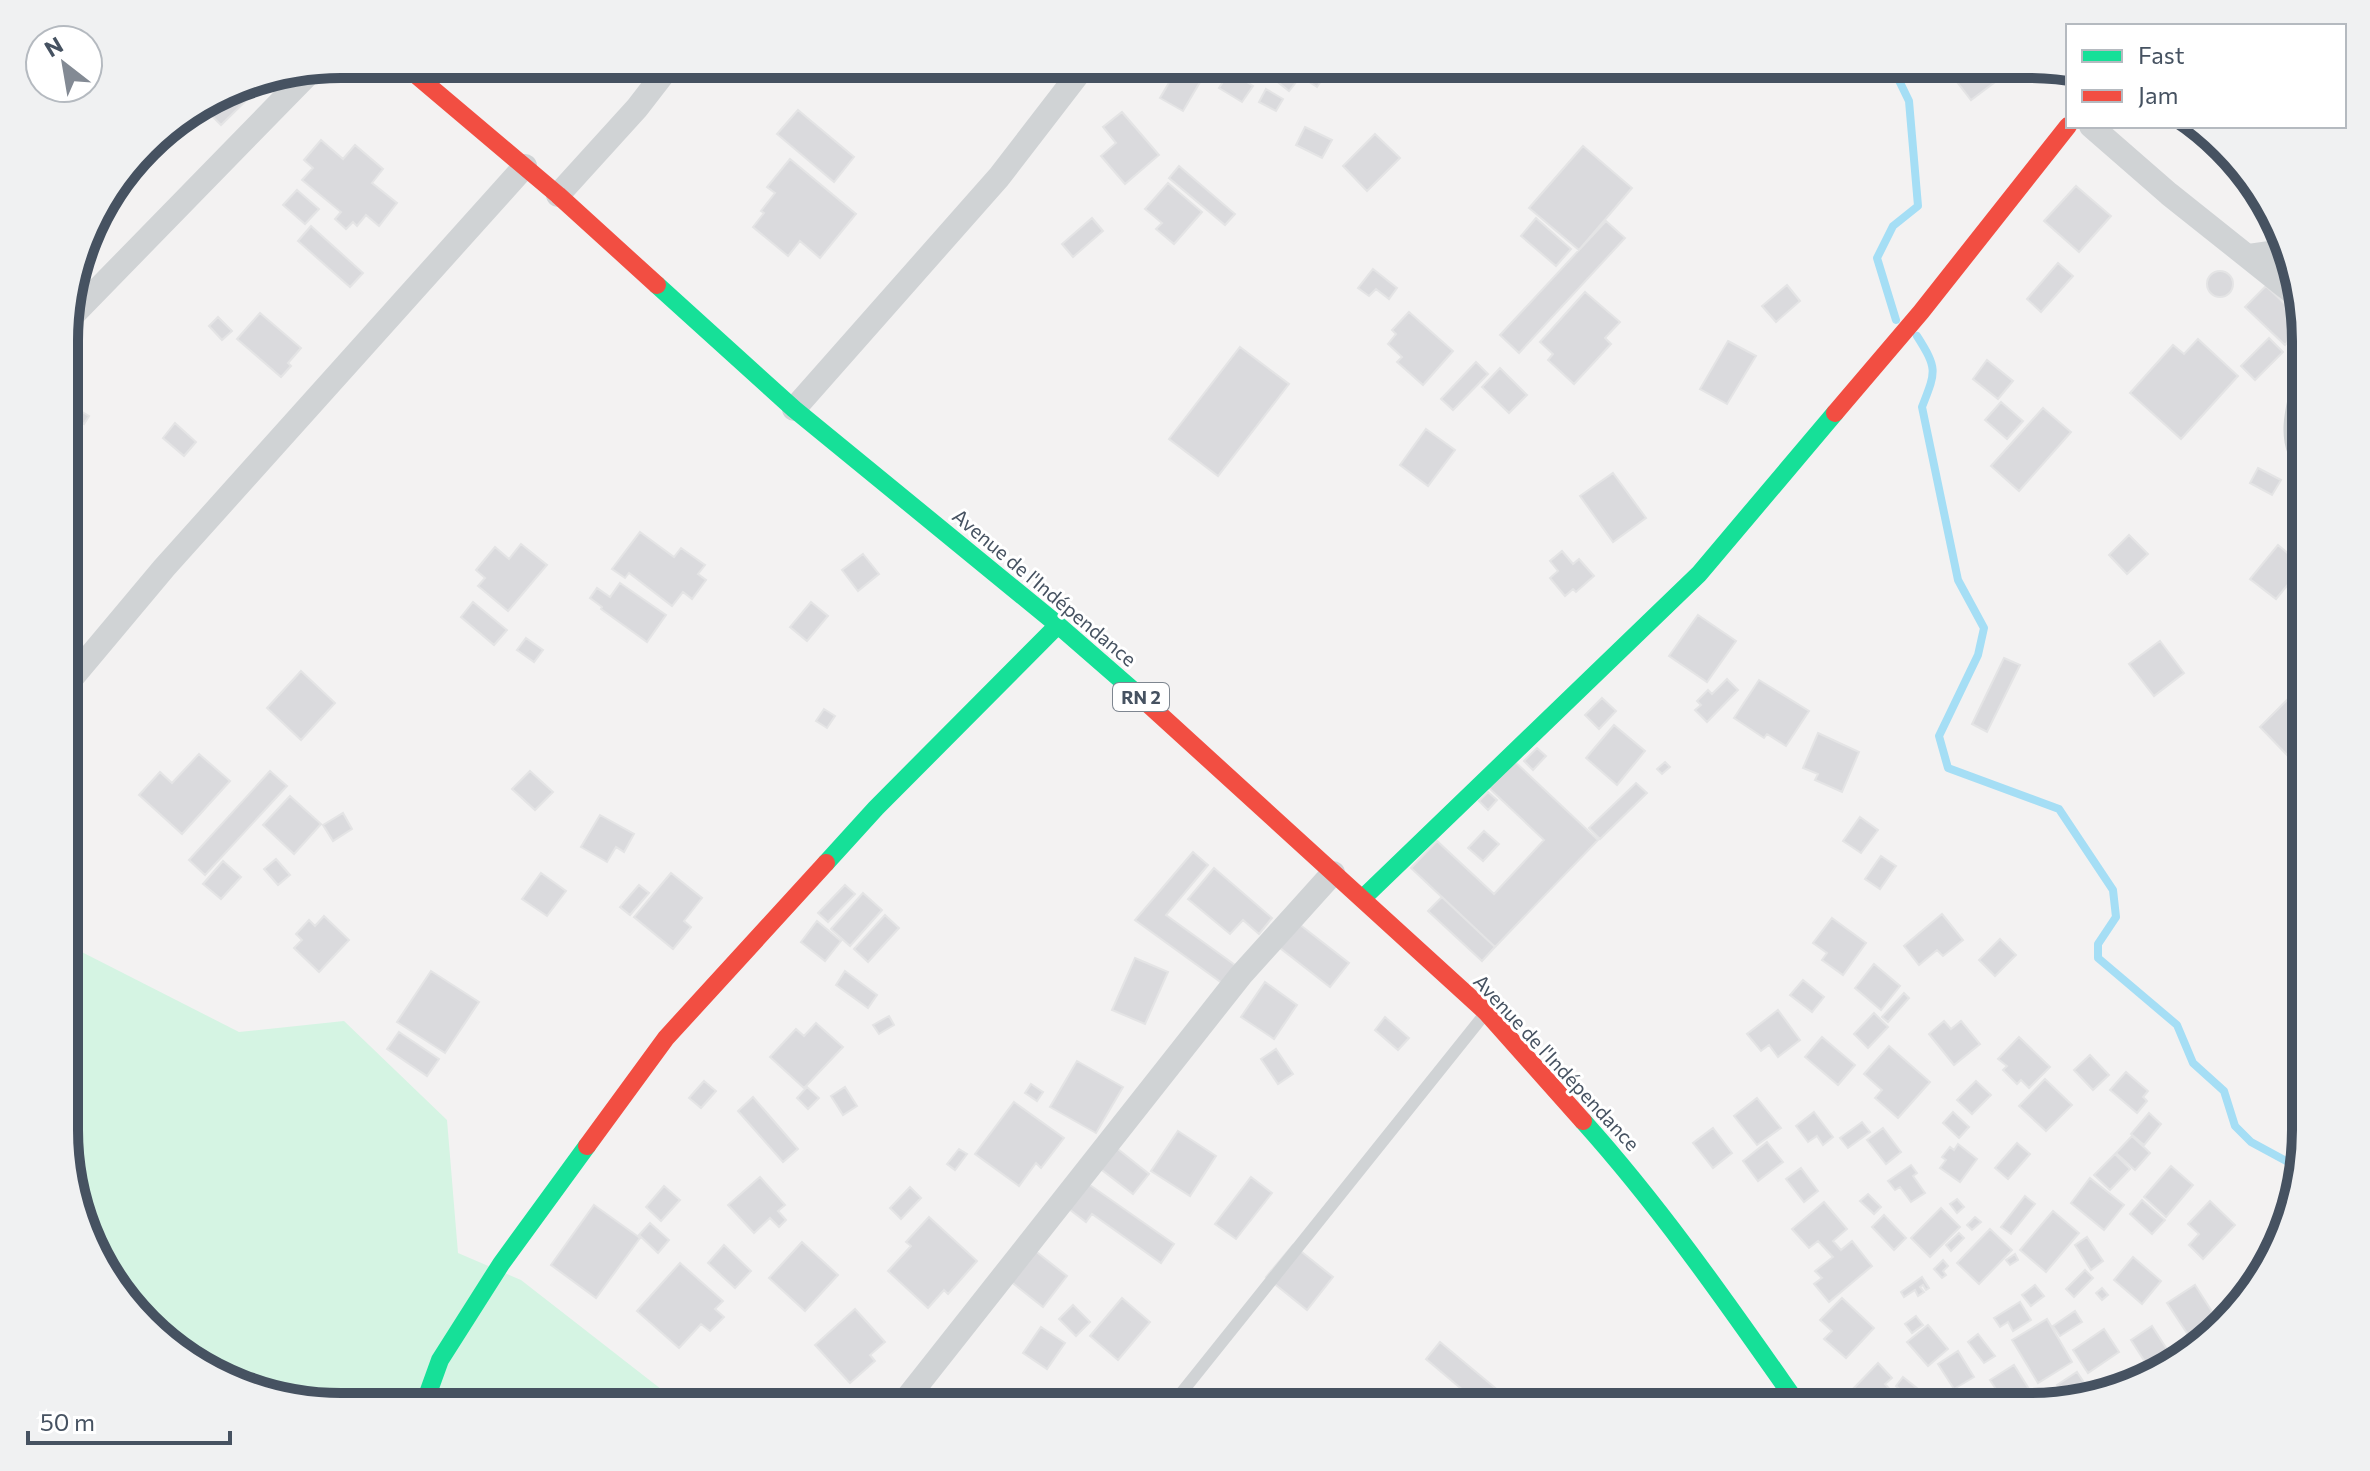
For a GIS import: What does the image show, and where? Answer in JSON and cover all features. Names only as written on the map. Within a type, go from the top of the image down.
[{"type":"street","name":"Avenue de l'Indépendance","points":[[420,78],[558,195],[794,409],[1058,625],[1182,733],[1486,1012],[1620,1162],[1706,1273],[1790,1392]]},
{"type":"street","points":[[558,195],[660,78]]},
{"type":"street","points":[[794,409],[999,177],[1075,78]]},
{"type":"street","points":[[80,308],[301,81]]},
{"type":"street","points":[[1363,898],[1699,574],[1921,312],[2066,128]]},
{"type":"street","points":[[2093,128],[2169,194],[2286,287]]},
{"type":"street","points":[[78,671],[164,568],[525,166]]},
{"type":"street","points":[[2249,256],[2276,252]]},
{"type":"street","points":[[428,1393],[440,1360],[501,1264],[666,1038],[876,808],[1058,625]]},
{"type":"street","points":[[911,1393],[1241,975],[1333,873]]},
{"type":"lane","points":[[1182,1393],[1486,1012]]},
{"type":"green space","points":[[78,950],[239,1032],[344,1021],[447,1120],[458,1253],[521,1280],[666,1393],[307,1391],[256,1379],[195,1349],[155,1316],[122,1276],[105,1246],[87,1198],[80,1164],[78,1130]]},
{"type":"building","points":[[1172,78],[1202,78],[1183,111],[1160,98]]},
{"type":"building","points":[[1225,78],[1241,78],[1253,86],[1242,102],[1219,88]]},
{"type":"building","points":[[1293,78],[1297,81],[1289,91],[1274,79]]},
{"type":"building","points":[[1303,78],[1323,78],[1317,87]]},
{"type":"building","points":[[1954,78],[2000,78],[1971,100]]},
{"type":"building","points":[[1266,89],[1283,99],[1276,111],[1259,102]]},
{"type":"building","points":[[254,93],[221,125],[209,113]]},
{"type":"building","points":[[798,110],[854,157],[834,182],[777,134]]},
{"type":"building","points":[[1122,112],[1159,155],[1125,184],[1101,156],[1116,143],[1103,127]]},
{"type":"building","points":[[1305,127],[1332,140],[1322,158],[1296,145]]},
{"type":"building","points":[[1375,134],[1400,158],[1367,191],[1343,166]]},
{"type":"building","points":[[321,140],[343,159],[355,145],[383,169],[372,183],[397,203],[379,226],[366,215],[357,226],[353,222],[346,229],[335,219],[341,212],[302,180],[313,168],[304,160]]},
{"type":"building","points":[[1583,146],[1632,188],[1579,250],[1529,208]]},
{"type":"building","points":[[790,159],[856,214],[820,258],[800,241],[788,256],[753,227],[775,193],[767,187]]},
{"type":"building","points":[[1179,166],[1235,214],[1225,225],[1169,178]]},
{"type":"building","points":[[1168,183],[1202,212],[1174,244],[1156,229],[1162,223],[1145,209]]},
{"type":"building","points":[[2076,186],[2111,216],[2079,252],[2044,221]]},
{"type":"building","points":[[297,190],[319,209],[305,224],[283,205]]},
{"type":"building","points":[[1092,218],[1103,231],[1073,257],[1062,244]]},
{"type":"building","points":[[1536,218],[1571,249],[1556,266],[1521,236]]},
{"type":"building","points":[[1606,221],[1625,238],[1519,353],[1500,335]]},
{"type":"building","points":[[311,226],[363,273],[350,287],[298,241]]},
{"type":"building","points":[[2058,263],[2073,276],[2041,312],[2027,299]]},
{"type":"building","points":[[1373,269],[1397,288],[1389,299],[1376,289],[1369,296],[1358,288]]},
{"type":"building","points":[[2220,271],[2229,275],[2233,284],[2229,293],[2220,297],[2211,293],[2207,284],[2211,275]]},
{"type":"building","points":[[1787,285],[1800,301],[1776,322],[1762,306]]},
{"type":"building","points":[[2266,286],[2289,308],[2291,338],[2285,345],[2245,307]]},
{"type":"building","points":[[1585,292],[1620,322],[1605,338],[1611,344],[1574,384],[1548,360],[1553,354],[1540,342]]},
{"type":"building","points":[[1409,312],[1453,351],[1423,385],[1397,362],[1402,357],[1388,344],[1396,334],[1392,330]]},
{"type":"building","points":[[260,313],[301,348],[281,377],[237,339]]},
{"type":"building","points":[[218,317],[232,331],[222,340],[209,326]]},
{"type":"building","points":[[2269,338],[2283,352],[2255,380],[2241,366]]},
{"type":"building","points":[[2198,339],[2238,376],[2181,439],[2130,393],[2173,345],[2184,354]]},
{"type":"building","points":[[1728,341],[1756,356],[1727,404],[1700,389]]},
{"type":"building","points":[[1240,347],[1289,384],[1218,476],[1169,439]]},
{"type":"building","points":[[1987,360],[2013,381],[1998,399],[1973,379]]},
{"type":"building","points":[[1476,362],[1488,374],[1453,410],[1441,399]]},
{"type":"building","points":[[1500,368],[1527,395],[1509,413],[1482,387]]},
{"type":"building","points":[[2001,402],[2023,421],[2007,439],[1985,420]]},
{"type":"building","points":[[2043,408],[2071,432],[2019,491],[1991,466]]},
{"type":"building","points":[[78,412],[89,416],[84,424],[78,420]]},
{"type":"building","points":[[175,423],[196,442],[184,456],[163,438]]},
{"type":"building","points":[[1426,429],[1455,450],[1428,486],[1400,465]]},
{"type":"building","points":[[2258,468],[2281,480],[2272,495],[2250,483]]},
{"type":"building","points":[[1613,473],[1646,518],[1613,542],[1580,496]]},
{"type":"building","points":[[640,532],[674,557],[681,548],[705,565],[698,574],[706,580],[692,599],[683,592],[672,606],[629,573],[625,578],[612,569]]},
{"type":"building","points":[[2129,535],[2148,554],[2127,574],[2109,555]]},
{"type":"building","points":[[521,544],[547,565],[508,611],[478,586],[485,578],[476,570],[495,547],[509,559]]},
{"type":"building","points":[[2278,545],[2291,556],[2291,581],[2276,599],[2250,579]]},
{"type":"building","points":[[1562,551],[1573,564],[1579,559],[1594,576],[1576,592],[1573,589],[1565,596],[1550,578],[1558,571],[1550,561]]},
{"type":"building","points":[[863,554],[879,574],[858,591],[842,570]]},
{"type":"building","points":[[620,583],[666,615],[647,642],[590,598],[597,588],[610,597]]},
{"type":"building","points":[[473,602],[507,630],[494,645],[461,617]]},
{"type":"building","points":[[811,602],[828,616],[807,641],[790,627]]},
{"type":"building","points":[[1698,615],[1736,641],[1707,682],[1669,656]]},
{"type":"building","points":[[526,638],[543,650],[534,662],[517,650]]},
{"type":"building","points":[[2160,641],[2184,673],[2154,696],[2129,664]]},
{"type":"building","points":[[2004,658],[2020,665],[1987,732],[1972,724]]},
{"type":"building","points":[[301,671],[335,703],[301,740],[267,708]]},
{"type":"building","points":[[1727,679],[1738,690],[1707,722],[1695,710],[1701,705],[1697,701],[1708,690],[1712,694]]},
{"type":"building","points":[[1759,680],[1809,711],[1786,746],[1767,734],[1764,738],[1734,718]]},
{"type":"building","points":[[2291,696],[2291,753],[2288,756],[2260,727]]},
{"type":"building","points":[[1602,698],[1616,711],[1599,729],[1585,715]]},
{"type":"building","points":[[824,709],[835,716],[827,728],[816,721]]},
{"type":"building","points":[[1614,725],[1645,751],[1617,785],[1586,758]]},
{"type":"building","points":[[1818,733],[1859,752],[1842,792],[1815,780],[1818,774],[1803,768]]},
{"type":"building","points":[[1537,748],[1546,756],[1533,770],[1524,761]]},
{"type":"building","points":[[199,754],[230,781],[182,834],[139,795],[160,772],[172,783]]},
{"type":"building","points":[[1513,760],[1598,840],[1495,947],[1411,868],[1437,841],[1494,894],[1544,840],[1488,787]]},
{"type":"building","points":[[1665,762],[1670,767],[1662,774],[1657,769]]},
{"type":"building","points":[[270,771],[287,786],[205,875],[189,860]]},
{"type":"building","points":[[530,771],[553,792],[535,810],[512,789]]},
{"type":"building","points":[[1636,783],[1647,793],[1600,839],[1589,828]]},
{"type":"building","points":[[1488,792],[1497,800],[1488,810],[1479,801]]},
{"type":"building","points":[[290,796],[321,824],[294,854],[263,825]]},
{"type":"building","points":[[343,813],[352,829],[333,841],[323,825]]},
{"type":"building","points":[[600,815],[634,834],[624,852],[616,847],[607,862],[581,847]]},
{"type":"building","points":[[1860,817],[1878,830],[1861,853],[1843,841]]},
{"type":"building","points":[[1484,831],[1499,844],[1483,861],[1468,848]]},
{"type":"building","points":[[1193,852],[1208,865],[1166,915],[1235,965],[1222,983],[1135,920]]},
{"type":"building","points":[[1881,856],[1896,866],[1880,889],[1865,879]]},
{"type":"building","points":[[276,859],[290,875],[278,885],[264,869]]},
{"type":"building","points":[[223,861],[241,877],[221,899],[203,884]]},
{"type":"building","points":[[1214,868],[1272,918],[1259,934],[1243,920],[1230,934],[1188,899]]},
{"type":"building","points":[[541,873],[566,891],[547,916],[522,899]]},
{"type":"building","points":[[671,873],[702,898],[684,921],[691,927],[673,949],[634,917]]},
{"type":"building","points":[[639,885],[649,893],[630,915],[620,907]]},
{"type":"building","points":[[845,885],[855,894],[828,922],[818,913]]},
{"type":"building","points":[[863,893],[882,910],[850,946],[831,929]]},
{"type":"building","points":[[1442,897],[1495,947],[1482,961],[1428,911]]},
{"type":"building","points":[[1942,914],[1963,940],[1943,956],[1937,950],[1919,965],[1904,946]]},
{"type":"building","points":[[885,915],[899,928],[868,962],[854,949]]},
{"type":"building","points":[[324,916],[349,940],[319,972],[294,948],[302,940],[296,934],[309,920],[315,926]]},
{"type":"building","points":[[1832,918],[1866,943],[1843,975],[1822,960],[1827,953],[1813,943]]},
{"type":"building","points":[[817,921],[841,941],[825,961],[801,942]]},
{"type":"building","points":[[1299,924],[1349,963],[1330,987],[1280,948]]},
{"type":"building","points":[[2000,939],[2016,955],[1995,976],[1979,960]]},
{"type":"building","points":[[1135,958],[1168,972],[1145,1024],[1112,1010]]},
{"type":"building","points":[[1874,964],[1900,986],[1881,1010],[1855,988]]},
{"type":"building","points":[[431,971],[479,1002],[445,1053],[397,1022]]},
{"type":"building","points":[[845,971],[877,995],[868,1008],[836,985]]},
{"type":"building","points":[[1803,980],[1824,997],[1812,1012],[1790,995]]},
{"type":"building","points":[[1265,982],[1297,1005],[1274,1039],[1241,1017]]},
{"type":"building","points":[[1904,993],[1909,998],[1888,1022],[1882,1017]]},
{"type":"building","points":[[1778,1010],[1800,1040],[1778,1057],[1769,1045],[1761,1051],[1747,1034]]},
{"type":"building","points":[[1874,1013],[1888,1027],[1868,1048],[1854,1034]]},
{"type":"building","points":[[889,1016],[894,1025],[879,1034],[873,1025]]},
{"type":"building","points":[[1385,1017],[1409,1038],[1398,1050],[1375,1030]]},
{"type":"building","points":[[1944,1021],[1951,1029],[1961,1021],[1980,1044],[1954,1065],[1929,1034]]},
{"type":"building","points":[[816,1023],[843,1047],[804,1088],[770,1057],[796,1029],[804,1036]]},
{"type":"building","points":[[399,1032],[439,1059],[427,1076],[387,1049]]},
{"type":"building","points":[[1822,1037],[1855,1065],[1838,1085],[1805,1057]]},
{"type":"building","points":[[2019,1037],[2050,1067],[2029,1088],[2021,1080],[2017,1084],[2003,1070],[2007,1066],[1998,1059]]},
{"type":"building","points":[[1889,1046],[1930,1082],[1898,1118],[1875,1098],[1882,1090],[1864,1074]]},
{"type":"building","points":[[1276,1049],[1293,1074],[1278,1084],[1261,1059]]},
{"type":"building","points":[[2090,1055],[2109,1075],[2093,1090],[2074,1070]]},
{"type":"building","points":[[1077,1061],[1123,1087],[1096,1133],[1050,1107]]},
{"type":"building","points":[[2126,1072],[2148,1091],[2143,1097],[2147,1101],[2137,1113],[2110,1090]]},
{"type":"building","points":[[2045,1079],[2072,1105],[2046,1131],[2019,1106]]},
{"type":"building","points":[[704,1081],[716,1091],[701,1108],[689,1098]]},
{"type":"building","points":[[1976,1081],[1991,1095],[1972,1114],[1957,1100]]},
{"type":"building","points":[[1031,1084],[1043,1092],[1037,1101],[1025,1093]]},
{"type":"building","points":[[807,1087],[819,1098],[808,1109],[797,1098]]},
{"type":"building","points":[[845,1087],[857,1106],[843,1115],[831,1096]]},
{"type":"building","points":[[753,1097],[798,1149],[783,1162],[738,1111]]},
{"type":"building","points":[[1757,1098],[1781,1128],[1757,1145],[1734,1116]]},
{"type":"building","points":[[1014,1102],[1064,1138],[1041,1168],[1036,1163],[1019,1186],[975,1154]]},
{"type":"building","points":[[1814,1112],[1833,1137],[1823,1145],[1817,1136],[1808,1142],[1796,1126]]},
{"type":"building","points":[[1953,1112],[1969,1127],[1959,1138],[1943,1123]]},
{"type":"building","points":[[2149,1113],[2161,1124],[2144,1145],[2131,1134]]},
{"type":"building","points":[[1862,1122],[1870,1132],[1848,1148],[1840,1138]]},
{"type":"building","points":[[1713,1128],[1732,1153],[1713,1168],[1693,1143]]},
{"type":"building","points":[[1883,1128],[1901,1152],[1886,1164],[1867,1140]]},
{"type":"building","points":[[1178,1131],[1216,1156],[1190,1196],[1151,1171]]},
{"type":"building","points":[[2132,1136],[2150,1153],[2135,1170],[2116,1153]]},
{"type":"building","points":[[1767,1142],[1783,1162],[1758,1181],[1743,1161]]},
{"type":"building","points":[[2017,1143],[2030,1154],[2008,1179],[1995,1168]]},
{"type":"building","points":[[1958,1144],[1977,1159],[1960,1182],[1940,1168],[1946,1160],[1942,1157],[1950,1147],[1954,1150]]},
{"type":"building","points":[[1114,1146],[1149,1174],[1133,1194],[1098,1167]]},
{"type":"building","points":[[959,1149],[967,1154],[955,1170],[947,1164]]},
{"type":"building","points":[[2115,1154],[2130,1169],[2110,1190],[2094,1175]]},
{"type":"building","points":[[1911,1165],[1917,1173],[1913,1176],[1925,1193],[1911,1202],[1900,1187],[1895,1190],[1888,1181]]},
{"type":"building","points":[[2171,1166],[2193,1185],[2166,1217],[2144,1197]]},
{"type":"building","points":[[1801,1168],[1818,1191],[1804,1202],[1786,1179]]},
{"type":"building","points":[[760,1177],[785,1205],[778,1211],[786,1220],[779,1227],[770,1218],[754,1233],[728,1205]]},
{"type":"building","points":[[1251,1177],[1272,1193],[1236,1239],[1215,1224]]},
{"type":"building","points":[[2090,1178],[2124,1205],[2104,1230],[2071,1203]]},
{"type":"building","points":[[1087,1183],[1174,1244],[1161,1263],[1092,1214],[1086,1222],[1069,1209]]},
{"type":"building","points":[[664,1186],[680,1200],[661,1221],[646,1207]]},
{"type":"building","points":[[910,1187],[921,1198],[901,1219],[890,1208]]},
{"type":"building","points":[[1868,1194],[1881,1207],[1874,1214],[1860,1201]]},
{"type":"building","points":[[2025,1196],[2035,1204],[2011,1234],[2001,1227]]},
{"type":"building","points":[[1957,1199],[1964,1207],[1957,1213],[1950,1204]]},
{"type":"building","points":[[2142,1200],[2165,1220],[2152,1234],[2130,1214]]},
{"type":"building","points":[[2210,1201],[2235,1225],[2203,1259],[2189,1245],[2199,1234],[2188,1224]]},
{"type":"building","points":[[1824,1202],[1847,1229],[1833,1241],[1841,1250],[1852,1241],[1872,1266],[1829,1302],[1814,1284],[1822,1278],[1815,1271],[1833,1257],[1818,1241],[1809,1248],[1792,1229]]},
{"type":"building","points":[[594,1205],[640,1238],[596,1298],[551,1265]]},
{"type":"building","points":[[1941,1208],[1960,1227],[1930,1257],[1911,1238]]},
{"type":"building","points":[[2053,1211],[2079,1233],[2046,1272],[2020,1250]]},
{"type":"building","points":[[1884,1215],[1906,1238],[1894,1250],[1872,1227]]},
{"type":"building","points":[[929,1217],[977,1261],[948,1294],[944,1290],[928,1308],[888,1271],[911,1246],[906,1242]]},
{"type":"building","points":[[1975,1217],[1981,1222],[1972,1230],[1967,1225]]},
{"type":"building","points":[[650,1223],[669,1240],[658,1253],[639,1235]]},
{"type":"building","points":[[1990,1229],[2012,1250],[1979,1284],[1957,1263]]},
{"type":"building","points":[[1959,1233],[1964,1238],[1951,1251],[1946,1245]]},
{"type":"building","points":[[2087,1237],[2103,1261],[2091,1270],[2075,1245]]},
{"type":"building","points":[[802,1242],[838,1275],[805,1311],[769,1278]]},
{"type":"building","points":[[724,1245],[751,1271],[735,1288],[708,1263]]},
{"type":"building","points":[[1293,1245],[1333,1277],[1307,1310],[1266,1277]]},
{"type":"building","points":[[1029,1246],[1067,1276],[1043,1307],[1005,1277]]},
{"type":"building","points":[[2015,1254],[2018,1260],[2010,1265],[2006,1260]]},
{"type":"building","points":[[2133,1257],[2161,1281],[2142,1304],[2114,1280]]},
{"type":"building","points":[[1943,1260],[1948,1266],[1942,1278],[1934,1269]]},
{"type":"building","points":[[680,1263],[723,1301],[715,1309],[724,1317],[710,1331],[701,1324],[679,1348],[637,1311]]},
{"type":"building","points":[[2085,1270],[2093,1278],[2074,1297],[2066,1289]]},
{"type":"building","points":[[1922,1277],[1929,1288],[1926,1290],[1923,1285],[1920,1287],[1924,1292],[1918,1296],[1915,1290],[1904,1297],[1901,1292]]},
{"type":"building","points":[[2035,1285],[2044,1296],[2031,1306],[2022,1295]]},
{"type":"building","points":[[2195,1285],[2215,1316],[2190,1338],[2167,1303]]},
{"type":"building","points":[[2102,1288],[2108,1295],[2102,1300],[2096,1293]]},
{"type":"building","points":[[1122,1298],[1150,1322],[1118,1360],[1090,1336]]},
{"type":"building","points":[[1842,1298],[1874,1328],[1846,1358],[1824,1339],[1832,1331],[1820,1320]]},
{"type":"building","points":[[2020,1302],[2031,1320],[2013,1331],[2008,1322],[2000,1327],[1994,1318]]},
{"type":"building","points":[[1073,1305],[1090,1322],[1076,1336],[1059,1319]]},
{"type":"building","points":[[855,1309],[885,1342],[870,1355],[875,1361],[850,1383],[815,1345]]},
{"type":"building","points":[[2075,1311],[2082,1322],[2060,1336],[2053,1326]]},
{"type":"building","points":[[1916,1316],[1923,1325],[1912,1333],[1905,1324]]},
{"type":"building","points":[[2047,1319],[2072,1362],[2038,1383],[2012,1340]]},
{"type":"building","points":[[1928,1325],[1948,1349],[1928,1366],[1907,1342]]},
{"type":"building","points":[[2152,1326],[2169,1352],[2147,1365],[2131,1340]]},
{"type":"building","points":[[1041,1327],[1065,1343],[1047,1369],[1023,1353]]},
{"type":"building","points":[[2104,1329],[2119,1352],[2088,1373],[2073,1350]]},
{"type":"building","points":[[1978,1334],[1995,1356],[1984,1363],[1968,1342]]},
{"type":"building","points":[[1440,1342],[1500,1392],[1466,1392],[1426,1359]]},
{"type":"building","points":[[1958,1351],[1974,1377],[1954,1389],[1938,1364]]},
{"type":"building","points":[[1878,1363],[1892,1378],[1885,1384],[1892,1392],[1851,1391]]},
{"type":"building","points":[[2014,1365],[2031,1392],[1998,1392],[1990,1380]]},
{"type":"building","points":[[2077,1372],[2086,1386],[2061,1391],[2057,1385]]},
{"type":"building","points":[[1903,1377],[1918,1389],[1916,1392],[1904,1392],[1896,1386]]},
{"type":"waterway","points":[[1896,320],[1877,258],[1893,226],[1918,206],[1909,101],[1898,78]]},
{"type":"waterway","points":[[1917,336],[1932,363],[1932,377],[1922,407],[1958,580],[1984,628],[1978,655],[1939,736],[1948,768],[2059,809],[2113,890],[2116,917],[2098,944],[2098,958],[2177,1025],[2193,1063],[2224,1091],[2235,1126],[2251,1142],[2289,1163]]},
{"type":"traffic: fast","points":[[657,285],[794,409],[1135,692]]},
{"type":"traffic: fast","points":[[1363,898],[1699,574],[1835,413]]},
{"type":"traffic: fast","points":[[826,863],[876,808],[1058,625]]},
{"type":"traffic: fast","points":[[1583,1121],[1669,1225],[1789,1392]]},
{"type":"traffic: fast","points":[[428,1393],[440,1360],[501,1264],[587,1146]]},
{"type":"traffic: jam","points":[[420,78],[558,195],[657,285]]},
{"type":"traffic: jam","points":[[1835,413],[1921,312],[2066,128]]},
{"type":"traffic: jam","points":[[1135,692],[1486,1012],[1583,1121]]},
{"type":"traffic: jam","points":[[587,1146],[666,1038],[826,863]]}]
